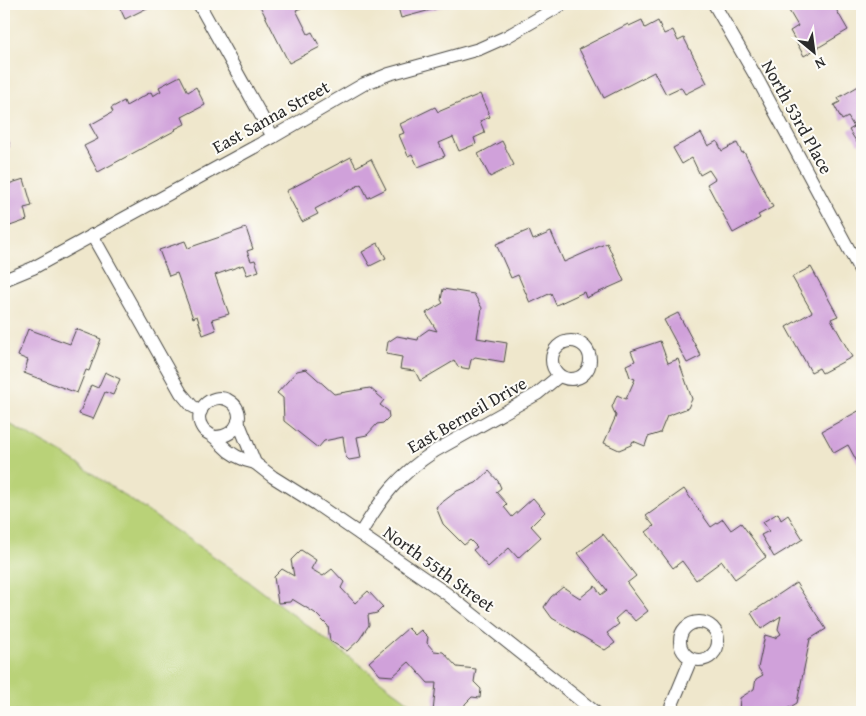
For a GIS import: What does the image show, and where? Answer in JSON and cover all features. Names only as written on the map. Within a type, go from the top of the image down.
[{"type":"street","points":[[199,4],[273,137]]},
{"type":"street","name":"East Sanna Street","points":[[4,280],[33,268],[273,137],[364,84],[389,74],[479,49],[506,37],[563,4]]},
{"type":"street","name":"North 53rd Place","points":[[714,4],[764,91],[862,274]]},
{"type":"street","points":[[92,235],[181,393],[192,406],[201,410],[212,399],[220,398],[228,400],[234,406],[238,413],[236,428],[230,434],[214,437]]},
{"type":"street","name":"East Berneil Drive","points":[[360,534],[384,495],[402,475],[418,462],[434,450],[537,394],[559,376]]},
{"type":"street","name":"North 55th Street","points":[[201,410],[199,418],[201,426],[206,433],[214,437],[232,453],[243,461],[255,463],[448,594],[595,712]]},
{"type":"street","points":[[238,421],[255,463]]},
{"type":"street","points":[[669,712],[690,659]]},
{"type":"green space","points":[[4,421],[65,455],[235,571],[422,712],[4,712]]},
{"type":"building","points":[[118,4],[150,4],[151,6],[125,19]]},
{"type":"building","points":[[259,4],[299,4],[301,8],[296,10],[308,34],[312,32],[320,47],[289,63]]},
{"type":"building","points":[[397,4],[453,4],[401,18]]},
{"type":"building","points":[[785,4],[833,4],[848,30],[804,56],[790,31],[798,26]]},
{"type":"building","points":[[642,20],[645,28],[658,21],[664,34],[673,30],[678,41],[684,38],[707,83],[685,94],[681,87],[666,94],[654,72],[604,98],[579,49],[628,24],[629,26]]},
{"type":"building","points":[[180,76],[188,92],[196,87],[205,105],[182,117],[185,124],[176,130],[98,172],[84,146],[98,139],[90,125],[113,112],[111,108],[124,101],[126,106],[151,92],[153,96],[161,91],[159,87]]},
{"type":"building","points":[[862,84],[862,142],[858,144],[849,130],[854,127],[848,117],[842,120],[834,105],[840,102],[838,98]]},
{"type":"building","points":[[480,94],[490,117],[480,121],[485,133],[474,138],[476,144],[459,151],[453,137],[439,143],[445,156],[418,167],[412,154],[408,156],[399,135],[404,133],[400,124],[435,107],[438,112]]},
{"type":"building","points":[[4,133],[6,133],[10,147],[4,149]]},
{"type":"building","points":[[701,133],[708,146],[717,141],[722,151],[737,143],[742,153],[744,152],[773,207],[758,215],[760,218],[733,233],[707,184],[715,179],[709,170],[700,175],[692,158],[682,164],[673,148]]},
{"type":"building","points":[[502,141],[514,165],[490,177],[478,154]]},
{"type":"building","points":[[351,157],[356,167],[371,159],[386,189],[368,198],[361,184],[315,209],[318,214],[302,222],[286,191]]},
{"type":"building","points":[[24,179],[32,206],[24,208],[27,220],[10,226],[8,220],[4,221],[4,182],[5,185]]},
{"type":"building","points":[[246,228],[253,249],[247,251],[251,261],[255,260],[259,271],[247,275],[243,265],[215,275],[229,314],[212,319],[216,330],[203,335],[197,316],[193,318],[177,273],[169,276],[159,250],[185,241],[188,248]]},
{"type":"building","points":[[529,230],[533,240],[551,232],[564,262],[607,243],[624,281],[586,298],[584,292],[556,305],[551,293],[530,303],[518,275],[511,278],[496,244]]},
{"type":"building","points":[[378,243],[386,258],[370,266],[362,252]]},
{"type":"building","points":[[811,267],[838,316],[831,319],[852,357],[822,373],[819,368],[811,372],[786,327],[812,312],[792,277]]},
{"type":"building","points":[[443,289],[474,294],[482,308],[477,338],[507,343],[504,362],[475,357],[471,360],[469,369],[458,367],[454,361],[420,381],[415,371],[400,369],[402,357],[386,354],[388,342],[397,336],[418,340],[419,336],[429,329],[437,331],[426,313],[443,303],[441,300]]},
{"type":"building","points":[[678,313],[701,356],[687,363],[664,320]]},
{"type":"building","points":[[28,329],[70,344],[76,329],[101,339],[89,371],[86,370],[77,393],[24,373],[28,360],[18,356]]},
{"type":"building","points":[[660,341],[668,363],[678,359],[692,399],[688,408],[667,416],[660,433],[648,437],[645,446],[633,441],[631,445],[619,450],[604,443],[616,416],[612,407],[617,395],[626,399],[635,379],[630,377],[626,365],[635,361],[631,351]]},
{"type":"building","points":[[306,369],[334,394],[370,388],[384,400],[380,405],[388,411],[389,417],[383,423],[377,424],[367,435],[357,437],[361,458],[349,460],[346,457],[343,437],[324,441],[318,448],[284,421],[283,398],[277,393],[297,371]]},
{"type":"building","points":[[105,372],[120,379],[113,395],[105,392],[93,419],[79,414],[91,385],[98,388]]},
{"type":"building","points":[[862,409],[862,471],[848,445],[834,453],[822,431]]},
{"type":"building","points":[[489,471],[498,481],[501,488],[496,492],[507,504],[504,507],[512,517],[533,498],[545,512],[531,526],[541,537],[518,558],[509,548],[488,567],[473,550],[477,547],[470,540],[464,545],[443,524],[436,507],[457,491],[476,483]]},
{"type":"building","points":[[684,489],[711,527],[723,519],[731,530],[741,523],[766,557],[735,579],[722,561],[696,580],[682,561],[673,568],[646,532],[654,526],[646,516]]},
{"type":"building","points":[[778,513],[781,520],[788,515],[803,539],[774,557],[761,535],[769,531],[763,522]]},
{"type":"building","points":[[603,534],[636,576],[627,583],[648,611],[635,621],[624,611],[615,619],[619,624],[607,633],[615,643],[605,650],[552,618],[544,607],[551,597],[563,587],[580,598],[595,586],[601,595],[607,590],[578,553]]},
{"type":"building","points":[[301,550],[316,560],[311,569],[323,576],[332,569],[344,582],[341,588],[355,603],[368,591],[383,607],[377,613],[368,615],[369,625],[359,640],[347,651],[330,641],[328,626],[315,613],[292,599],[290,602],[278,603],[274,577],[282,569],[294,576],[291,560]]},
{"type":"building","points":[[796,583],[826,629],[810,639],[797,703],[782,712],[739,712],[740,698],[754,689],[756,679],[763,675],[758,668],[765,635],[775,638],[781,634],[778,629],[781,616],[761,629],[751,613]]},
{"type":"building","points":[[408,628],[415,635],[421,630],[428,637],[427,643],[434,651],[443,652],[457,667],[476,669],[474,682],[481,689],[480,698],[472,697],[465,704],[464,712],[433,712],[436,683],[428,683],[409,662],[393,676],[380,675],[369,662]]}]
